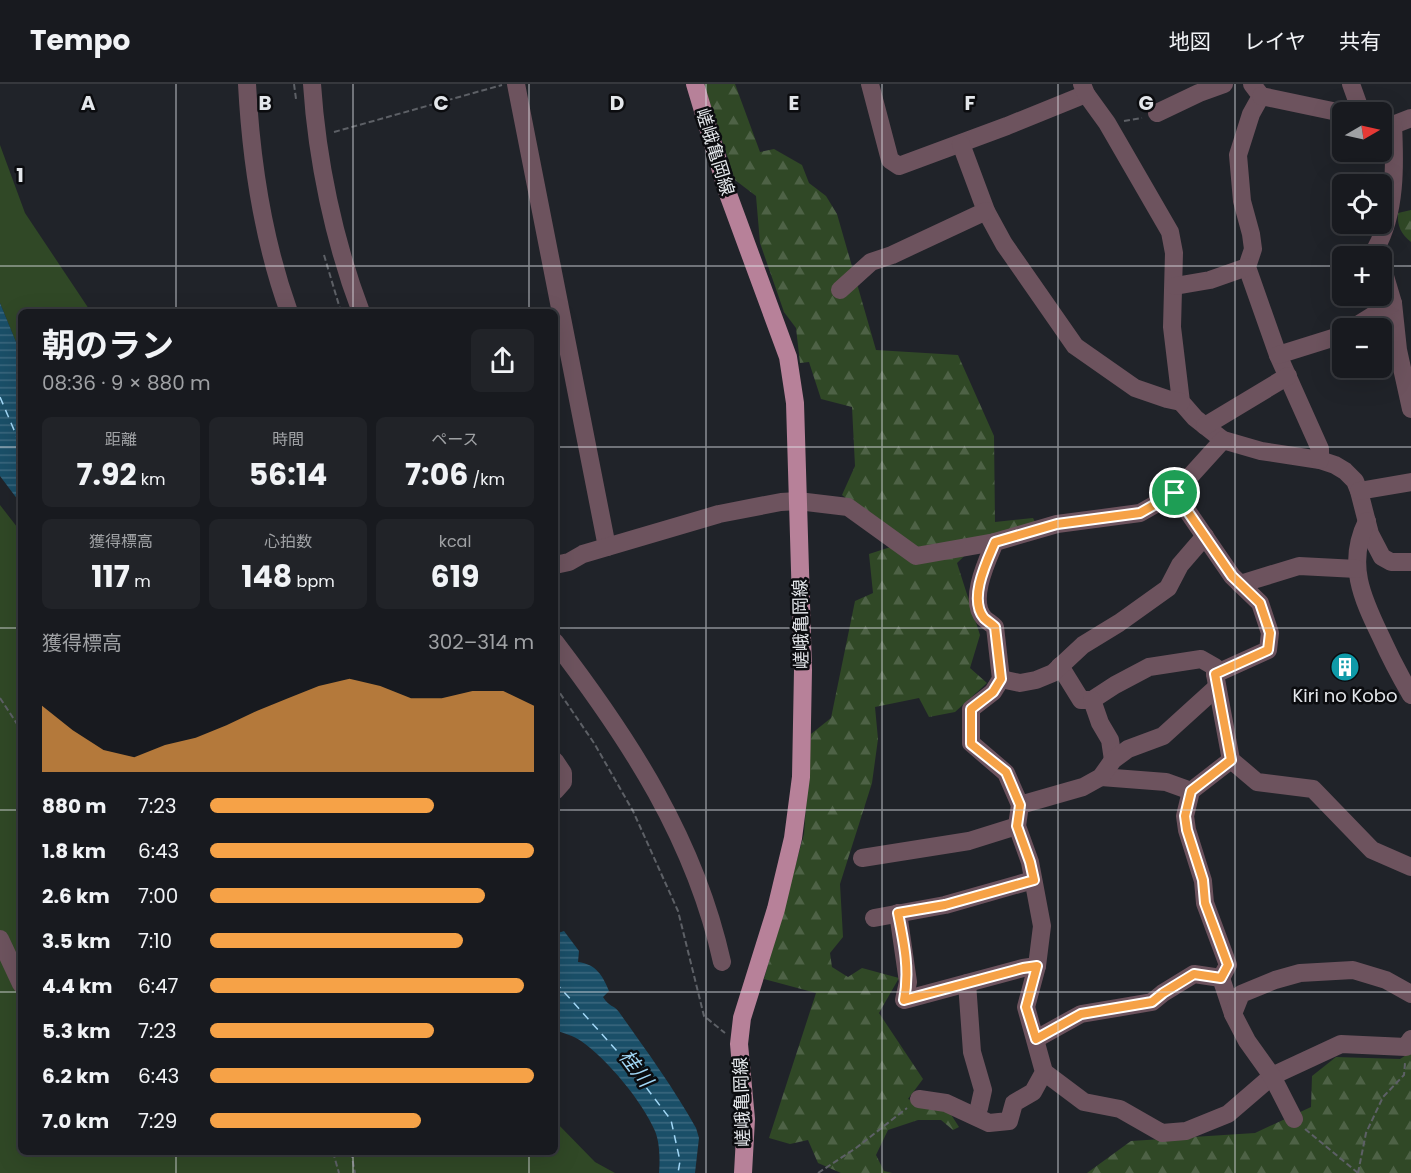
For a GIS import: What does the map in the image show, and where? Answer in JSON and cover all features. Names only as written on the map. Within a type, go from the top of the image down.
[{"type":"main road","name":"嵯峨亀岡線","points":[[695,84],[728,194],[788,357],[795,403],[803,670],[801,777],[793,838],[776,909],[742,1018],[739,1044],[746,1119],[743,1173]]},
{"type":"street","points":[[247,84],[249,120],[263,211],[279,282],[289,309]]},
{"type":"street","points":[[312,84],[318,137],[336,232],[360,309]]},
{"type":"street","points":[[516,84],[556,309]]},
{"type":"street","points":[[870,84],[890,160],[899,166],[961,144],[1084,89],[1107,123],[1170,232],[1174,253],[1175,285],[1172,327],[1181,402],[1195,418],[1223,440],[1261,451],[1320,460],[1345,471],[1355,481],[1370,534],[1377,549],[1382,557],[1388,560]]},
{"type":"street","points":[[1157,113],[1224,84]]},
{"type":"street","points":[[1351,84],[1352,102]]},
{"type":"street","points":[[1320,460],[1320,449],[1278,356],[1247,267],[1252,249],[1251,234],[1242,201],[1238,155],[1257,90],[1332,107]]},
{"type":"street","points":[[1392,121],[1411,118]]},
{"type":"street","points":[[961,144],[986,211],[1020,269],[1075,346],[1135,388],[1181,402]]},
{"type":"street","points":[[1377,246],[1386,224],[1392,189],[1395,157],[1392,144]]},
{"type":"street","points":[[840,290],[871,262],[892,255],[986,211]]},
{"type":"street","points":[[1175,285],[1210,280],[1247,267]]},
{"type":"street","points":[[1392,300],[1398,350],[1411,409]]},
{"type":"street","points":[[1369,318],[1393,303]]},
{"type":"street","points":[[559,326],[607,547]]},
{"type":"street","points":[[1278,356],[1332,337]]},
{"type":"street","points":[[1205,426],[1288,376]]},
{"type":"street","points":[[558,564],[719,514],[798,501],[848,507],[916,556],[995,542],[1057,524],[1140,513],[1175,493],[1223,440]]},
{"type":"street","points":[[1359,491],[1411,482]]},
{"type":"street","points":[[1020,805],[1083,787],[1101,777],[1113,760],[1128,749],[1163,736],[1216,681],[1268,650],[1270,633],[1260,603],[1232,576],[1175,493]]},
{"type":"street","points":[[1367,521],[1361,534],[1357,565],[1363,600],[1411,695]]},
{"type":"street","points":[[1001,679],[1020,683],[1053,673],[1083,645],[1168,588],[1180,565],[1205,536]]},
{"type":"street","points":[[995,542],[980,580],[978,599],[982,616],[995,627],[1001,679],[993,692],[971,709],[971,744],[1006,772],[1020,805],[1017,826],[1030,862],[1042,926],[1037,966],[1026,1007],[1044,1072],[1084,1102],[1120,1109],[1162,1133],[1186,1131],[1228,1114],[1272,1076],[1341,1044],[1409,1043]]},
{"type":"street","points":[[1240,584],[1299,566],[1357,565],[1388,560],[1411,562]]},
{"type":"street","points":[[558,646],[638,758],[665,805],[699,884],[713,923],[722,962]]},
{"type":"street","points":[[1060,666],[1081,700],[1092,700],[1115,685],[1149,668],[1201,659],[1215,667],[1231,760],[1257,782],[1313,789],[1372,850],[1411,867]]},
{"type":"street","points":[[1092,700],[1100,723],[1110,740],[1113,760]]},
{"type":"street","points":[[1231,760],[1191,791],[1185,816],[1187,830],[1203,880],[1205,903],[1228,965],[1221,978],[1233,1014],[1247,1041],[1272,1076],[1294,1119]]},
{"type":"street","points":[[558,765],[563,773],[563,782],[558,788]]},
{"type":"street","points":[[1101,777],[1166,782],[1191,791]]},
{"type":"street","points":[[862,858],[969,841],[1017,826]]},
{"type":"street","points":[[874,918],[945,905],[1034,880]]},
{"type":"street","points":[[898,913],[908,982],[904,1000],[1037,966]]},
{"type":"street","points":[[0,939],[18,978]]},
{"type":"street","points":[[1233,1014],[1241,994],[1300,973],[1353,970],[1386,980],[1411,994]]},
{"type":"street","points":[[1036,1039],[1081,1014],[1152,1002],[1194,974],[1221,978]]},
{"type":"street","points":[[967,983],[972,1053],[983,1090],[980,1108],[975,1116]]},
{"type":"street","points":[[919,1099],[946,1103],[989,1123],[1009,1121],[1014,1103],[1032,1092],[1044,1072]]},
{"type":"path","points":[[318,137],[504,84]]},
{"type":"path","points":[[1107,123],[1152,116],[1157,113]]},
{"type":"path","points":[[558,690],[594,743],[633,811],[678,911],[705,1016],[739,1044]]},
{"type":"path","points":[[0,698],[18,725]]},
{"type":"path","points":[[1294,1119],[1358,1173],[1366,1133],[1383,1098],[1404,1075],[1409,1043]]},
{"type":"path","points":[[818,1173],[856,1148],[919,1099]]},
{"type":"path","points":[[334,1155],[339,1173]]},
{"type":"path","points":[[352,1155],[355,1173]]},
{"type":"green space","points":[[704,84],[735,84],[760,152],[774,149],[802,165],[809,183],[826,196],[837,214],[876,350],[958,355],[994,436],[995,522],[1033,518],[1037,526],[982,539],[957,563],[980,635],[970,668],[987,683],[955,712],[929,717],[919,698],[875,707],[878,739],[872,783],[840,884],[843,937],[830,953],[832,967],[848,977],[862,968],[899,978],[879,1013],[923,1079],[908,1099],[950,1113],[959,1127],[953,1130],[941,1120],[918,1120],[888,1130],[876,1155],[884,1171],[892,1173],[841,1173],[818,1163],[808,1140],[790,1144],[769,1138],[816,993],[764,979],[804,834],[811,734],[831,718],[855,601],[873,593],[869,554],[903,543],[842,495],[855,466],[852,407],[821,399],[809,362],[800,363],[796,328],[784,312],[760,243],[756,196],[735,180]]},
{"type":"green space","points":[[0,145],[25,213],[89,309],[18,309],[18,347],[0,303]]},
{"type":"green space","points":[[1411,210],[1411,242],[1400,229],[1398,213]]},
{"type":"green space","points":[[0,505],[18,528],[18,1155],[558,1155],[558,1124],[595,1162],[615,1173],[0,1173]]},
{"type":"green space","points":[[1411,1052],[1411,1173],[1087,1173],[1131,1141],[1255,1133],[1311,1107],[1312,1076],[1336,1057],[1400,1059]]},
{"type":"water","points":[[0,303],[18,347],[18,500],[0,476]]},
{"type":"water","name":"桂川","points":[[564,931],[579,951],[578,962],[590,965],[601,976],[609,991],[603,997],[619,1012],[639,1040],[669,1083],[696,1128],[699,1138],[695,1173],[659,1173],[657,1136],[633,1094],[591,1049],[578,1039],[558,1031],[558,933]]},
{"type":"building","name":"Kiri no Kobo","points":[[1351,657],[1356,668],[1340,677],[1335,665]]},
{"type":"ferry route","points":[[0,397],[18,438]]},
{"type":"ferry route","points":[[558,985],[626,1061],[671,1120],[680,1161],[678,1173]]},
{"type":"place","name":"Kiri no Kobo","points":[[1345,667]]},
{"type":"route","points":[[1175,493],[1232,576],[1260,603],[1270,633],[1268,650],[1215,674],[1224,712],[1231,760],[1191,791],[1185,816],[1187,830],[1203,880],[1205,903],[1228,965],[1221,978],[1194,974],[1152,1002],[1081,1014],[1036,1039],[1026,1007],[1037,966],[904,1000],[908,982],[898,913],[945,905],[1034,880],[1017,826],[1020,805],[1006,772],[971,744],[971,709],[993,692],[1001,679],[995,627],[982,616],[978,599],[980,580],[995,542],[1057,524],[1140,513],[1175,493]]}]
